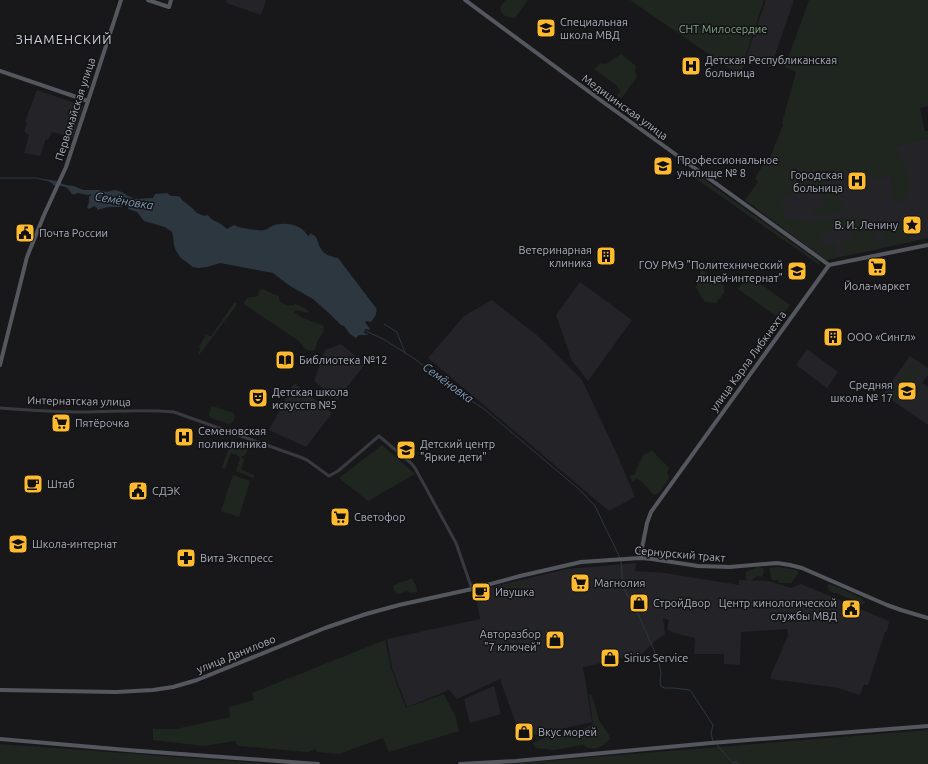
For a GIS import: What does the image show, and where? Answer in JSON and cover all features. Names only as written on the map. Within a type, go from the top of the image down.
[{"type":"main road","name":"Первомайская улица","points":[[0,366],[27,258],[61,178],[121,0]]},
{"type":"main road","points":[[148,0],[169,7],[171,0]]},
{"type":"main road","name":"Медицинская улица","points":[[465,0],[606,105],[829,265]]},
{"type":"main road","points":[[0,71],[88,101]]},
{"type":"main road","points":[[829,265],[928,245]]},
{"type":"main road","name":"улица Карла Либкнехта","points":[[640,558],[647,522],[651,512],[829,265]]},
{"type":"main road","name":"Сернурский тракт","points":[[472,589],[580,562],[640,558],[698,566],[730,567],[777,564],[802,568],[901,610],[928,618]]},
{"type":"main road","name":"улица Данилово","points":[[0,690],[116,692],[153,690],[173,687],[197,680],[355,617],[399,605],[472,589]]},
{"type":"main road","points":[[460,764],[516,761],[711,743],[928,726]]},
{"type":"main road","points":[[0,739],[135,751],[318,764]]},
{"type":"street","name":"Интернатская улица","points":[[0,408],[64,412],[158,410],[174,412],[308,460],[328,476],[338,471],[379,436],[415,468],[456,543],[472,589]]},
{"type":"shaded area","points":[[227,0],[266,0],[261,15],[226,3]]},
{"type":"shaded area","points":[[766,0],[794,0],[771,67],[746,58]]},
{"type":"shaded area","points":[[37,90],[83,106],[73,138],[52,132],[48,140],[46,139],[40,156],[24,153],[29,135],[24,132],[27,123],[25,122]]},
{"type":"shaded area","name":"Городская больница","points":[[928,138],[928,238],[826,260],[745,200],[829,161]]},
{"type":"shaded area","points":[[580,282],[632,320],[588,381],[572,361],[556,315]]},
{"type":"shaded area","points":[[492,300],[539,337],[582,380],[616,452],[635,497],[609,511],[428,358],[464,316]]},
{"type":"shaded area","points":[[341,344],[365,364],[337,400],[314,381],[325,350]]},
{"type":"shaded area","points":[[807,349],[838,372],[827,388],[796,365]]},
{"type":"shaded area","name":"Средняя школа № 17","points":[[910,356],[928,368],[928,375],[922,383],[928,387],[928,425],[883,394]]},
{"type":"shaded area","points":[[294,383],[332,413],[306,447],[269,430]]},
{"type":"shaded area","points":[[636,563],[635,571],[665,573],[739,585],[739,580],[768,581],[791,588],[801,584],[889,621],[887,631],[885,632],[868,685],[864,685],[860,695],[839,688],[771,679],[770,677],[788,636],[787,629],[741,632],[740,665],[724,664],[724,654],[694,654],[695,638],[674,633],[667,629],[669,620],[663,618],[665,635],[656,640],[642,654],[583,667],[592,722],[521,738],[500,679],[457,699],[449,690],[407,707],[392,668],[387,639],[480,619],[475,591],[567,569]]},
{"type":"shaded area","points":[[494,686],[501,714],[470,723],[464,699]]},
{"type":"green space","points":[[506,0],[528,0],[515,18],[513,18],[507,17],[500,9]]},
{"type":"green space","name":"СНТ Милосердие","points":[[630,0],[764,0],[745,58],[745,63],[739,75]]},
{"type":"green space","points":[[809,0],[928,0],[928,106],[920,108],[925,131],[928,131],[928,138],[896,146],[903,160],[909,180],[909,189],[906,198],[899,203],[894,203],[892,201],[891,178],[889,177],[884,177],[877,180],[864,171],[854,175],[840,169],[827,176],[825,184],[837,195],[839,200],[843,202],[843,208],[840,212],[816,217],[812,214],[813,209],[823,208],[820,191],[804,192],[787,196],[780,202],[785,218],[816,222],[862,216],[863,219],[866,219],[870,228],[875,227],[879,249],[843,256],[840,242],[852,240],[850,228],[819,234],[822,246],[835,243],[838,257],[826,260],[745,200],[758,182],[755,178],[766,160],[769,160],[783,125],[782,123],[796,72],[785,67]]},
{"type":"green space","points":[[621,54],[636,66],[635,72],[637,77],[621,99],[617,96],[620,91],[616,85],[594,69],[600,63],[606,64]]},
{"type":"green space","points":[[691,170],[819,262],[820,264],[689,174]]},
{"type":"green space","points":[[908,222],[911,242],[885,247],[881,227]]},
{"type":"green space","points":[[701,269],[724,286],[724,293],[716,303],[705,302],[696,287]]},
{"type":"green space","points":[[748,275],[790,305],[780,319],[738,289]]},
{"type":"green space","points":[[263,289],[279,296],[279,300],[285,304],[296,304],[306,309],[309,312],[306,313],[296,310],[294,312],[301,317],[324,326],[323,333],[318,340],[315,350],[310,351],[304,348],[299,341],[245,305],[244,302],[249,297],[258,296],[259,291]]},
{"type":"green space","points":[[234,303],[236,303],[236,306],[199,355],[199,347],[206,335],[211,336]]},
{"type":"green space","points":[[909,364],[917,366],[920,372],[903,399],[896,401],[891,395],[891,391]]},
{"type":"green space","points":[[213,406],[233,413],[235,416],[233,422],[229,424],[211,418],[209,415],[211,407]]},
{"type":"green space","points":[[232,439],[235,442],[242,444],[244,446],[243,449],[247,447],[249,449],[244,456],[241,456],[244,460],[241,469],[254,475],[253,478],[236,471],[240,458],[237,455],[231,453],[226,467],[224,469],[222,467]]},
{"type":"green space","points":[[382,445],[415,474],[368,501],[339,478]]},
{"type":"green space","points":[[651,450],[669,468],[667,472],[669,477],[667,482],[659,493],[654,495],[639,479],[636,478],[633,482],[630,476],[635,474],[637,466],[644,454],[649,453]]},
{"type":"green space","points":[[233,475],[250,481],[239,517],[221,511]]},
{"type":"green space","points":[[758,567],[764,569],[762,577],[757,576],[751,581],[747,580],[746,572]]},
{"type":"green space","points":[[778,567],[796,570],[799,572],[792,583],[779,583],[778,580],[772,580],[770,572],[770,568]]},
{"type":"green space","points":[[412,578],[417,588],[417,592],[411,593],[407,591],[397,594],[393,586]]},
{"type":"green space","points":[[529,580],[530,586],[507,593],[505,586]]},
{"type":"green space","points":[[829,584],[859,597],[865,602],[864,604],[856,605],[856,602],[837,593],[833,593],[827,586]]},
{"type":"green space","points":[[385,640],[391,668],[406,708],[444,694],[455,715],[459,731],[389,752],[383,738],[339,754],[317,752],[316,749],[308,752],[238,746],[235,741],[204,746],[153,740],[153,729],[176,729],[230,717],[229,707],[254,700],[252,693]]},
{"type":"green space","points":[[591,694],[599,720],[610,739],[601,747],[594,749],[590,749],[583,745],[554,750],[536,748],[533,744],[537,741],[583,729],[593,724],[589,695]]},
{"type":"green space","points":[[928,730],[928,764],[511,764],[522,763]]},
{"type":"green space","points":[[0,744],[273,764],[0,764]]},
{"type":"water","points":[[44,179],[58,181],[57,182],[84,190],[98,190],[106,192],[115,190],[135,199],[153,198],[155,194],[167,193],[171,196],[180,197],[197,213],[204,216],[208,215],[211,219],[227,229],[234,225],[253,230],[266,230],[271,226],[282,224],[297,226],[308,236],[310,233],[315,236],[324,253],[338,258],[376,308],[376,313],[372,321],[365,322],[370,329],[365,329],[364,331],[365,334],[368,333],[367,335],[359,335],[356,338],[313,299],[290,286],[273,273],[220,263],[207,267],[193,267],[181,258],[176,251],[172,232],[165,227],[144,221],[137,212],[128,209],[128,207],[124,205],[122,207],[108,207],[97,210],[94,206],[89,209],[87,207],[91,194],[72,194],[66,187],[55,186]]},
{"type":"waterway","name":"Семёновка","points":[[0,178],[37,178],[45,180]]},
{"type":"waterway","points":[[384,324],[397,332],[405,353]]},
{"type":"waterway","name":"Семёновка","points":[[364,330],[383,339],[415,359],[448,385],[484,409],[581,491],[595,506],[620,558]]},
{"type":"waterway","name":"Семёновка","points":[[621,561],[623,587],[638,614],[658,659],[661,672],[660,684],[665,688],[690,690],[713,725],[711,734],[713,741]]},
{"type":"waterway","name":"Семёновка","points":[[717,745],[733,763],[736,762],[739,764]]},
{"type":"place","name":"Специальная школа МВД","points":[[546,28]]},
{"type":"place","name":"Детская Республиканская больница","points":[[691,66]]},
{"type":"place","name":"Профессиональное училище № 8","points":[[663,166]]},
{"type":"place","name":"Городская больница","points":[[857,181]]},
{"type":"place","name":"В. И. Ленину","points":[[912,225]]},
{"type":"place","name":"Почта России","points":[[25,233]]},
{"type":"place","name":"Ветеринарная клиника","points":[[606,256]]},
{"type":"place","name":"Йола-маркет","points":[[877,267]]},
{"type":"place","name":"ГОУ РМЭ \"Политехнический лицей-интернат\"","points":[[797,271]]},
{"type":"place","name":"ООО «Сингл»","points":[[833,337]]},
{"type":"place","name":"Библиотека №12","points":[[285,360]]},
{"type":"place","name":"Средняя школа № 17","points":[[907,391]]},
{"type":"place","name":"Детская школа искусств №5","points":[[258,398]]},
{"type":"place","name":"Пятёрочка","points":[[61,423]]},
{"type":"place","name":"Семеновская поликлиника","points":[[184,437]]},
{"type":"place","name":"Детский центр \"Яркие дети\"","points":[[406,450]]},
{"type":"place","name":"Штаб","points":[[33,484]]},
{"type":"place","name":"СДЭК","points":[[138,491]]},
{"type":"place","name":"Светофор","points":[[340,517]]},
{"type":"place","name":"Школа-интернат","points":[[18,544]]},
{"type":"place","name":"Вита Экспресс","points":[[186,558]]},
{"type":"place","name":"Магнолия","points":[[580,583]]},
{"type":"place","name":"Ивушка","points":[[481,592]]},
{"type":"place","name":"СтройДвор","points":[[639,603]]},
{"type":"place","name":"Центр кинологической службы МВД","points":[[851,609]]},
{"type":"place","name":"Авторазбор \"7 ключей\"","points":[[555,640]]},
{"type":"place","name":"Sirius Service","points":[[610,658]]},
{"type":"place","name":"Вкус морей","points":[[524,732]]},
{"type":"district","name":"ЗНАМЕНСКИЙ","points":[[64,39]]}]
